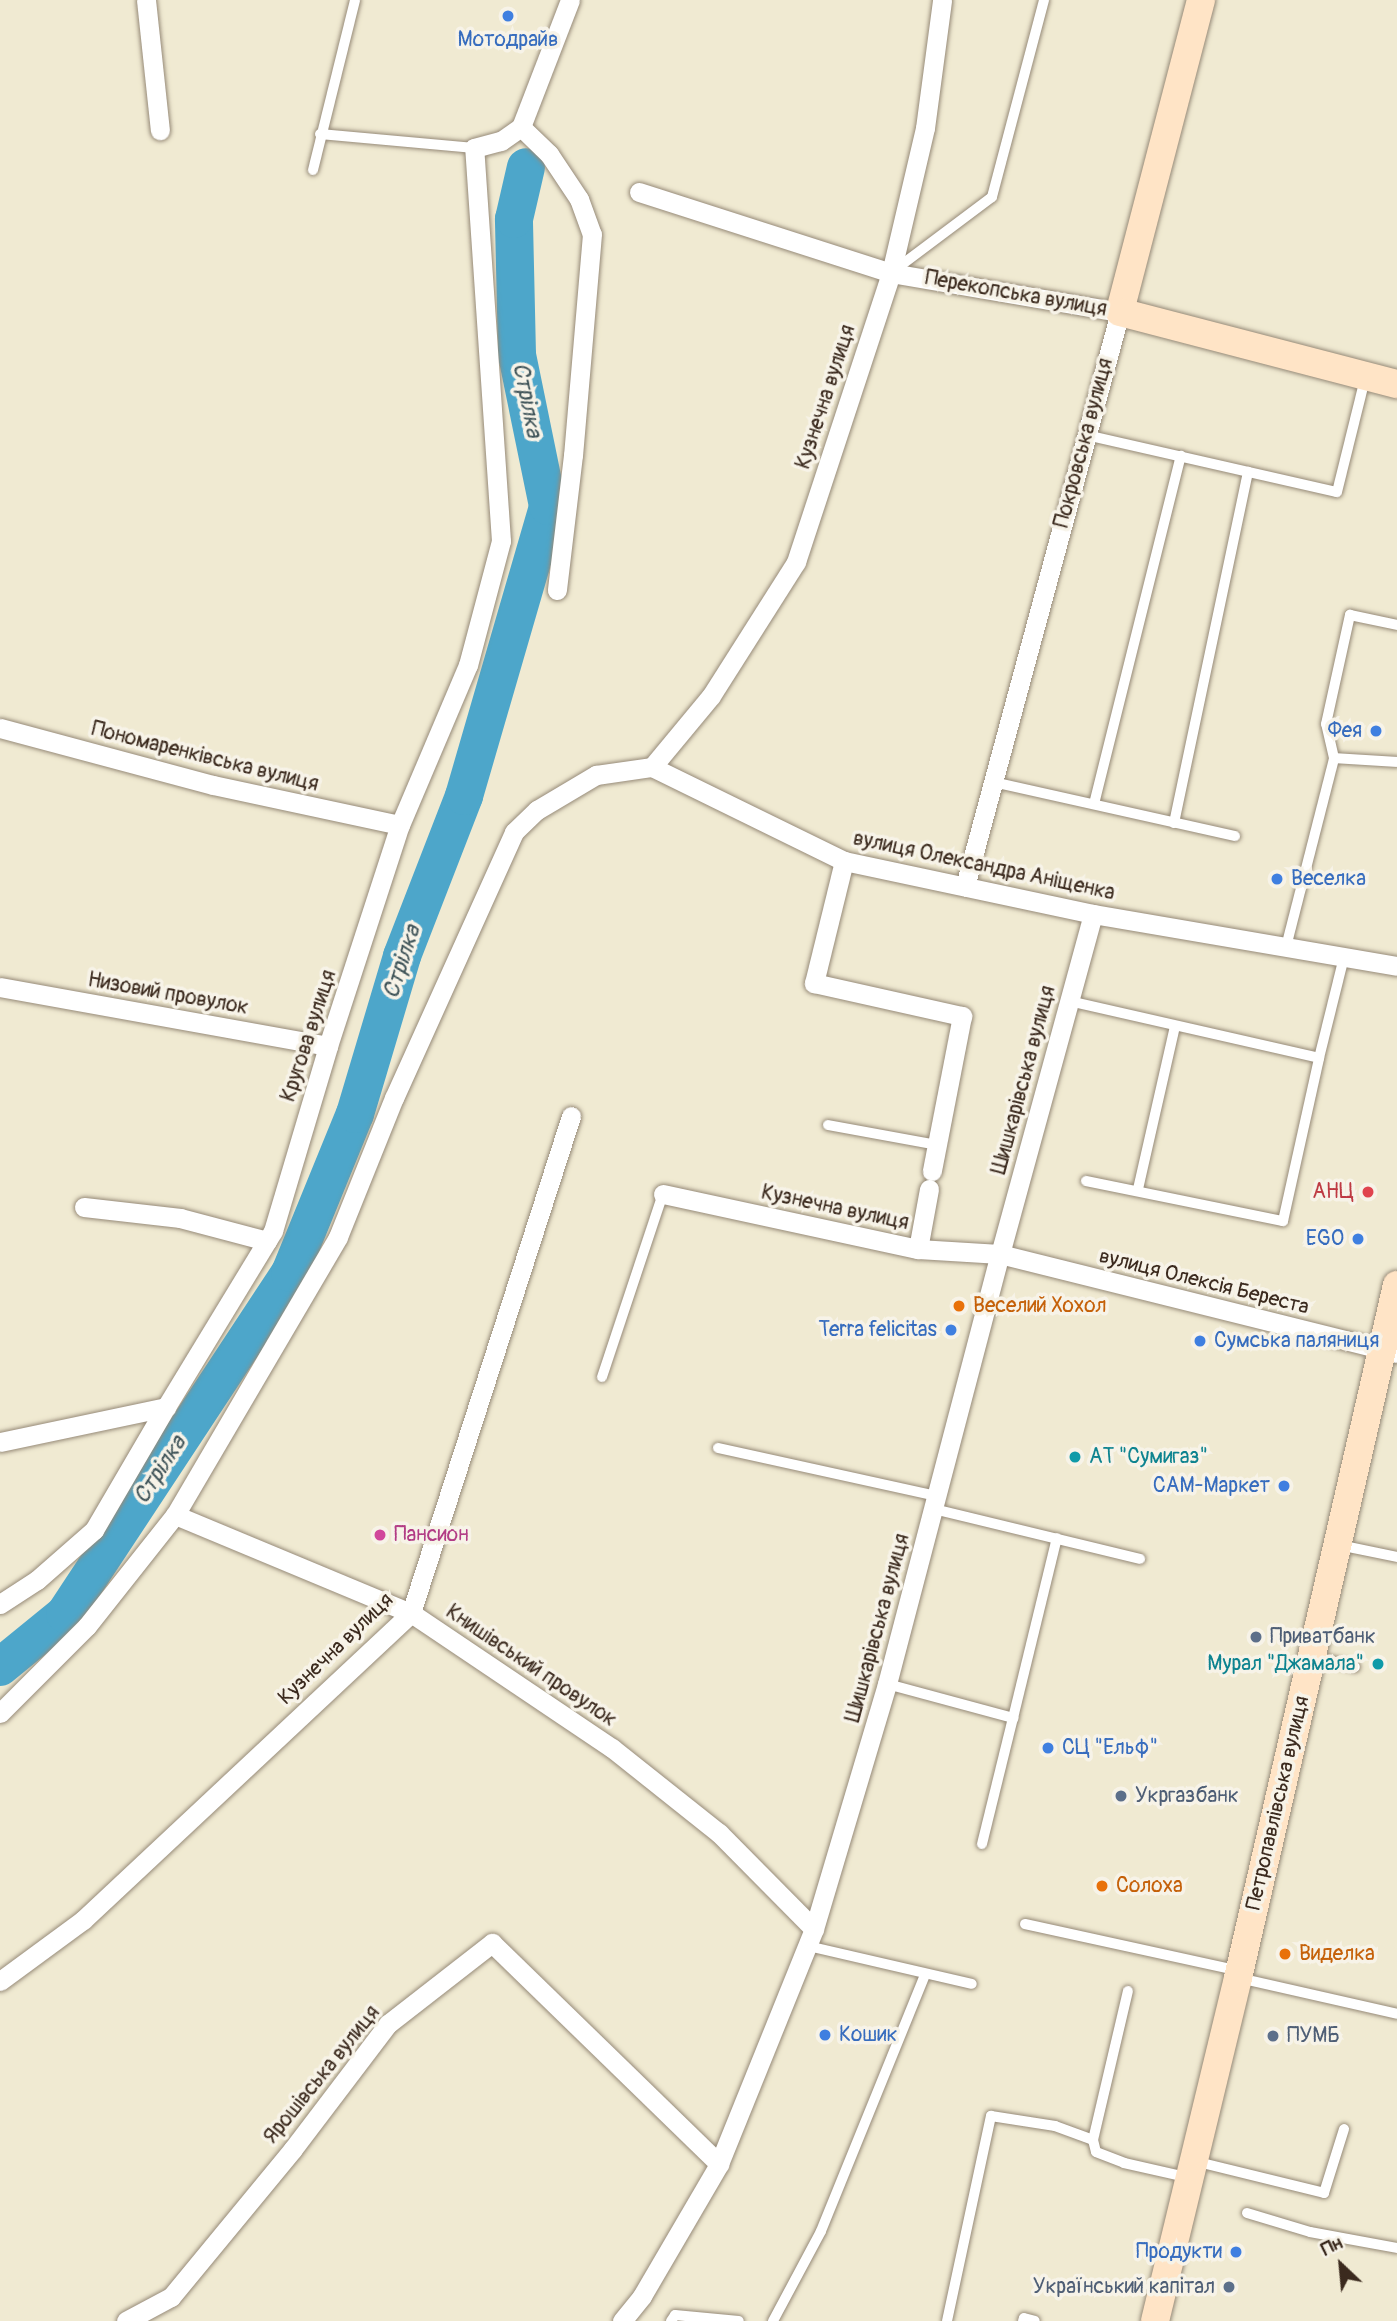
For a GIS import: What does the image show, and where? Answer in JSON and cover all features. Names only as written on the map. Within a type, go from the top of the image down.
[{"type":"main road","name":"Покровська вулиця","points":[[1120,312],[1202,0]]},
{"type":"main road","name":"Перекопська вулиця","points":[[1120,312],[1397,384]]},
{"type":"main road","name":"Петропавлівська вулиця","points":[[1156,2321],[1239,1975],[1336,1544],[1388,1351],[1397,1285]]},
{"type":"street","points":[[146,0],[160,130]]},
{"type":"street","points":[[474,148],[501,141],[521,127],[570,0]]},
{"type":"street","name":"Кузнечна вулиця","points":[[652,767],[711,696],[796,562],[891,273],[925,128],[942,0]]},
{"type":"street","points":[[521,127],[549,154],[579,199],[592,233],[573,455],[558,590]]},
{"type":"street","name":"Кругова вулиця","points":[[0,1604],[37,1580],[94,1530],[273,1231],[328,1046],[400,825],[468,665],[501,541],[474,148]]},
{"type":"street","name":"Перекопська вулиця","points":[[639,192],[891,273],[1120,312]]},
{"type":"street","name":"Покровська вулиця","points":[[965,886],[1120,312]]},
{"type":"street","name":"Пономаренківська вулиця","points":[[0,728],[213,785],[400,825]]},
{"type":"street","points":[[0,1713],[87,1626],[175,1515],[338,1237],[394,1098],[514,832],[537,810],[596,775],[652,767]]},
{"type":"street","name":"вулиця Олександра Аніщенка","points":[[652,767],[844,860],[1093,914],[1397,966]]},
{"type":"street","points":[[844,860],[814,983],[962,1016],[918,1249]]},
{"type":"street","name":"Шишкарівська вулиця","points":[[622,2321],[642,2296],[719,2164],[811,1937],[887,1684],[1093,914]]},
{"type":"street","name":"Низовий провулок","points":[[0,987],[328,1046]]},
{"type":"street","name":"Кузнечна вулиця","points":[[0,1981],[83,1920],[411,1613],[572,1116]]},
{"type":"street","name":"Кузнечна вулиця","points":[[663,1194],[918,1249],[1000,1254]]},
{"type":"street","points":[[85,1207],[180,1218],[267,1241]]},
{"type":"street","name":"вулиця Олексія Береста","points":[[1000,1254],[1388,1351]]},
{"type":"street","points":[[0,1442],[166,1407]]},
{"type":"street","name":"Книшівський провулок","points":[[175,1515],[411,1613],[612,1748],[719,1833],[811,1937]]},
{"type":"street","name":"Ярошівська вулиця","points":[[126,2321],[171,2297],[293,2149],[388,2024],[492,1943],[719,2164]]},
{"type":"lane","points":[[313,170],[355,0]]},
{"type":"lane","points":[[891,273],[992,197],[1044,0]]},
{"type":"lane","points":[[320,134],[474,148]]},
{"type":"lane","points":[[1086,435],[1337,492],[1366,376]]},
{"type":"lane","points":[[1094,804],[1181,456]]},
{"type":"lane","points":[[1174,823],[1248,472]]},
{"type":"lane","points":[[1286,947],[1334,758],[1326,724],[1350,615],[1397,625]]},
{"type":"lane","points":[[1334,758],[1397,762]]},
{"type":"lane","points":[[993,782],[1235,836]]},
{"type":"lane","points":[[1086,1181],[1138,1189],[1283,1221],[1344,957]]},
{"type":"lane","points":[[1069,1002],[1319,1058]]},
{"type":"lane","points":[[1138,1189],[1175,1026]]},
{"type":"lane","points":[[828,1125],[937,1145]]},
{"type":"lane","points":[[602,1377],[663,1194]]},
{"type":"lane","points":[[718,1448],[936,1502],[1057,1538],[1140,1559]]},
{"type":"lane","points":[[982,1844],[1057,1538]]},
{"type":"lane","points":[[1336,1544],[1397,1558]]},
{"type":"lane","points":[[1311,1656],[1355,1667]]},
{"type":"lane","points":[[887,1684],[1013,1718]]},
{"type":"lane","points":[[1025,1924],[1397,2014]]},
{"type":"lane","points":[[811,1937],[925,1975],[972,1983]]},
{"type":"lane","points":[[773,2321],[821,2231],[925,1975]]},
{"type":"lane","points":[[1128,1991],[1093,2140],[1096,2152],[1124,2163],[1192,2170],[1324,2193],[1344,2129]]},
{"type":"lane","points":[[947,2321],[991,2116],[1055,2126],[1093,2140]]},
{"type":"lane","points":[[1247,2213],[1310,2232],[1397,2248]]},
{"type":"lane","points":[[671,2321],[675,2315],[739,2321]]},
{"type":"lane","points":[[1023,2321],[1024,2318],[1035,2321]]},
{"type":"waterway","name":"Стрілка","points":[[0,1667],[65,1614],[290,1273],[355,1114],[402,956],[464,796],[548,506],[517,355],[514,219],[526,167]]},
{"type":"place","name":"Мотодрайв","points":[[508,16]]},
{"type":"place","name":"Фея","points":[[1376,731]]},
{"type":"place","name":"Веселка","points":[[1277,879]]},
{"type":"place","name":"АНЦ","points":[[1368,1192]]},
{"type":"place","name":"EGO","points":[[1358,1239]]},
{"type":"place","name":"Веселий Хохол","points":[[959,1306]]},
{"type":"place","name":"Terra felicitas","points":[[951,1330]]},
{"type":"place","name":"Сумська паляниця","points":[[1200,1341]]},
{"type":"place","name":"АТ \"Сумигаз\"","points":[[1075,1457]]},
{"type":"place","name":"САМ-Маркет","points":[[1284,1486]]},
{"type":"place","name":"Пансион","points":[[380,1535]]},
{"type":"place","name":"Приватбанк","points":[[1256,1637]]},
{"type":"place","name":"Мурал \"Джамала\"","points":[[1378,1664]]},
{"type":"place","name":"СЦ \"Ельф\"","points":[[1048,1748]]},
{"type":"place","name":"Укргазбанк","points":[[1121,1796]]},
{"type":"place","name":"Солоха","points":[[1102,1886]]},
{"type":"place","name":"Виделка","points":[[1285,1954]]},
{"type":"place","name":"Кошик","points":[[825,2035]]},
{"type":"place","name":"ПУМБ","points":[[1273,2036]]},
{"type":"place","name":"Продукти","points":[[1236,2252]]},
{"type":"place","name":"Український капітал","points":[[1229,2287]]}]
